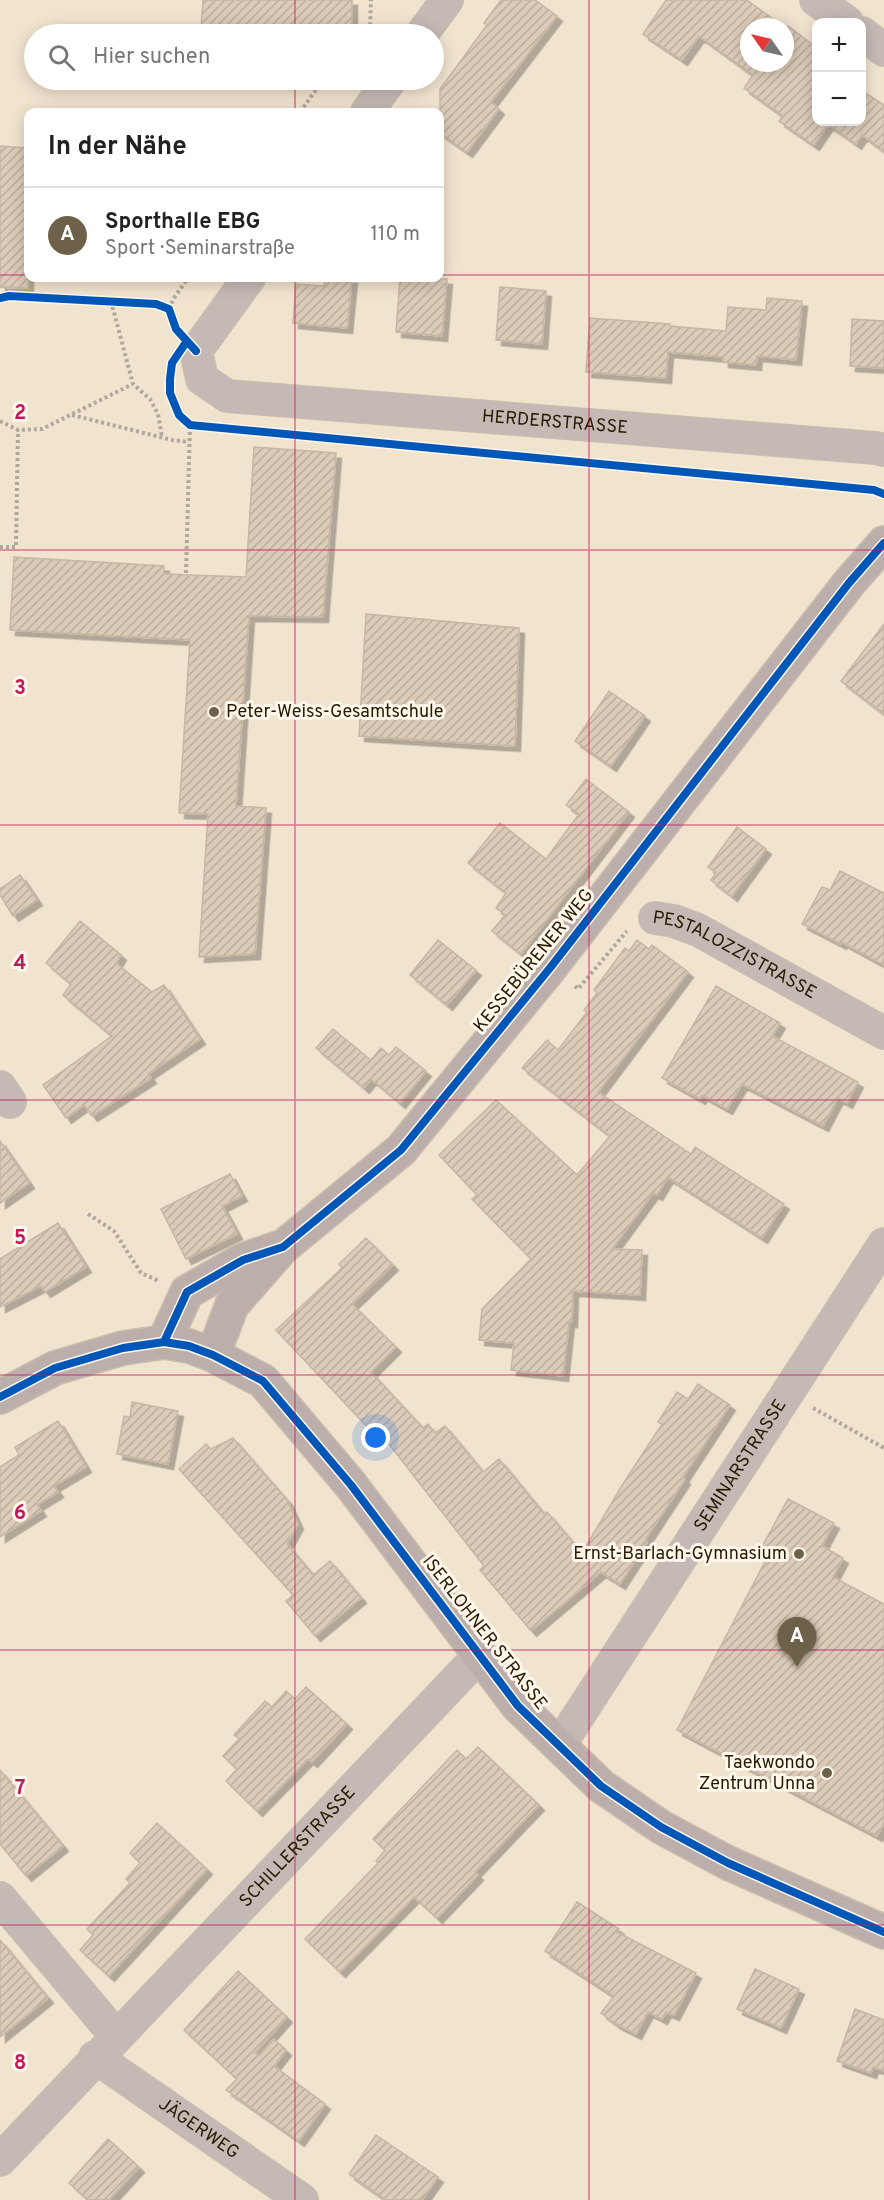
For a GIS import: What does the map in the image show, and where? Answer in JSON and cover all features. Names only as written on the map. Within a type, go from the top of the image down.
[{"type":"main road","name":"KESSEBÜRENER WEG","points":[[213,1355],[232,1305],[283,1247],[401,1150],[550,968],[849,583],[884,543]]},
{"type":"main road","name":"KESSEBÜRENER WEG","points":[[164,1342],[187,1292],[243,1260],[283,1247]]},
{"type":"main road","name":"ISERLOHNER STRASSE","points":[[0,1397],[55,1368],[123,1347],[164,1342],[189,1346],[213,1355],[263,1381],[351,1485],[518,1706],[601,1786],[662,1827],[728,1863],[884,1932]]},
{"type":"street","points":[[421,24],[447,0]]},
{"type":"street","points":[[816,0],[841,18]]},
{"type":"street","points":[[866,37],[884,50]]},
{"type":"street","points":[[370,108],[383,90]]},
{"type":"street","points":[[196,351],[246,282]]},
{"type":"street","name":"HERDERSTRASSE","points":[[196,351],[202,379],[227,396],[884,450]]},
{"type":"street","name":"PESTALOZZISTRASSE","points":[[655,918],[674,921],[698,930],[884,1033]]},
{"type":"street","name":"SEMINARSTRASSE","points":[[559,1746],[884,1245]]},
{"type":"street","name":"SCHILLERSTRASSE","points":[[0,2160],[478,1656]]},
{"type":"street","points":[[0,1898],[106,2047]]},
{"type":"street","name":"JÄGERWEG","points":[[106,2047],[302,2200]]},
{"type":"path","points":[[370,24],[371,0]]},
{"type":"path","points":[[303,108],[316,90]]},
{"type":"path","points":[[185,282],[166,308],[176,329],[196,351]]},
{"type":"path","points":[[100,301],[123,302]]},
{"type":"path","points":[[111,302],[133,384],[150,399],[158,414],[162,437]]},
{"type":"path","points":[[0,421],[18,430],[42,429],[133,384]]},
{"type":"path","points":[[71,415],[189,442]]},
{"type":"path","points":[[186,573],[189,442],[187,422],[201,426]]},
{"type":"path","points":[[0,547],[16,547],[18,430]]},
{"type":"path","points":[[88,1214],[114,1231],[141,1273]]},
{"type":"path","points":[[786,1394],[884,1448]]},
{"type":"building","points":[[203,0],[352,0],[352,24],[201,24]]},
{"type":"building","points":[[501,0],[535,0],[557,16],[491,102],[499,109],[467,152],[444,136],[444,108],[440,108],[440,90],[444,90],[444,84],[487,25],[484,23]]},
{"type":"building","points":[[666,0],[747,0],[772,18],[740,18],[740,66],[699,36],[682,60],[643,34]]},
{"type":"building","points":[[794,30],[812,44],[812,126],[827,126],[814,145],[779,121],[783,116],[744,88],[753,75],[749,72],[794,72]]},
{"type":"building","points":[[866,93],[884,105],[884,151],[862,135],[856,144],[831,126],[866,126]]},
{"type":"building","points":[[0,146],[24,148],[24,282],[28,282],[28,288],[0,287]]},
{"type":"building","points":[[444,279],[447,279],[442,336],[396,332],[400,282],[444,282]]},
{"type":"building","points":[[324,282],[352,282],[347,328],[293,323],[296,284],[324,286]]},
{"type":"building","points":[[500,287],[546,291],[542,344],[496,340]]},
{"type":"building","points":[[767,298],[802,301],[796,360],[757,356],[756,365],[723,362],[723,357],[668,352],[666,378],[586,372],[590,318],[726,331],[728,307],[766,310]]},
{"type":"building","points":[[852,319],[884,321],[884,368],[850,366]]},
{"type":"building","name":"Peter-Weiss-Gesamtschule","points":[[254,447],[336,453],[323,617],[249,616],[236,806],[266,808],[255,954],[199,957],[208,814],[179,813],[190,640],[10,630],[14,557],[164,566],[164,574],[246,577]]},
{"type":"building","points":[[366,614],[519,628],[515,746],[359,736]]},
{"type":"building","points":[[884,624],[884,714],[841,681]]},
{"type":"building","points":[[609,691],[645,716],[611,766],[575,741]]},
{"type":"building","points":[[586,779],[629,812],[521,954],[492,931],[505,915],[496,908],[506,893],[468,863],[500,823],[546,859],[579,814],[566,805]]},
{"type":"building","points":[[737,827],[766,849],[732,896],[711,880],[716,873],[708,867]]},
{"type":"building","points":[[840,871],[884,893],[884,965],[802,924],[822,887],[830,890]]},
{"type":"building","points":[[20,875],[37,900],[13,916],[0,895],[0,889]]},
{"type":"building","points":[[80,921],[121,955],[116,963],[152,992],[164,985],[200,1039],[148,1074],[151,1078],[92,1116],[84,1105],[66,1118],[43,1085],[112,1036],[63,995],[71,984],[46,963]]},
{"type":"building","points":[[438,940],[476,970],[447,1005],[410,975]]},
{"type":"building","points":[[637,940],[649,949],[652,945],[688,972],[598,1092],[691,1154],[695,1147],[784,1204],[762,1238],[668,1177],[657,1195],[653,1193],[612,1249],[642,1250],[640,1295],[573,1291],[572,1322],[569,1322],[563,1376],[511,1370],[514,1343],[479,1340],[482,1309],[531,1259],[472,1199],[477,1195],[439,1155],[496,1100],[577,1175],[610,1136],[522,1068],[547,1040],[558,1050],[587,1012],[584,1010],[597,993],[594,990],[625,948],[629,951]]},
{"type":"building","points":[[716,986],[780,1023],[772,1036],[858,1082],[847,1103],[838,1098],[823,1126],[742,1084],[727,1109],[702,1095],[700,1099],[662,1078]]},
{"type":"building","points":[[333,1029],[371,1060],[381,1048],[389,1055],[396,1047],[426,1071],[400,1103],[371,1079],[364,1088],[316,1048]]},
{"type":"building","points":[[0,1141],[29,1183],[0,1203]]},
{"type":"building","points":[[230,1174],[242,1196],[222,1206],[237,1234],[186,1259],[161,1209]]},
{"type":"building","points":[[58,1223],[86,1267],[45,1292],[41,1286],[0,1307],[0,1259]]},
{"type":"building","points":[[366,1238],[393,1265],[352,1304],[396,1347],[371,1372],[423,1428],[428,1424],[435,1433],[445,1426],[483,1472],[499,1459],[544,1514],[547,1512],[582,1553],[662,1424],[658,1422],[677,1392],[688,1399],[698,1384],[730,1405],[683,1477],[685,1479],[645,1540],[647,1542],[620,1584],[601,1572],[531,1631],[480,1570],[484,1566],[378,1430],[374,1434],[276,1330],[342,1268],[339,1264]]},
{"type":"building","points":[[132,1402],[178,1411],[168,1464],[117,1454],[124,1416],[130,1417]]},
{"type":"building","points":[[58,1421],[86,1467],[54,1486],[58,1492],[37,1505],[41,1511],[0,1537],[0,1467],[19,1455],[15,1447]]},
{"type":"building","points":[[233,1438],[287,1500],[298,1524],[287,1544],[313,1575],[330,1561],[361,1598],[315,1636],[286,1601],[293,1595],[179,1469],[206,1444],[211,1449]]},
{"type":"building","points":[[788,1499],[834,1523],[822,1546],[843,1558],[833,1577],[884,1604],[884,1823],[877,1836],[677,1730],[767,1558],[758,1554]]},
{"type":"building","points":[[306,1687],[347,1724],[312,1762],[308,1759],[257,1811],[226,1781],[237,1769],[223,1756],[239,1739],[234,1735],[265,1701],[272,1707],[286,1691],[295,1699]]},
{"type":"building","points":[[478,1747],[539,1805],[475,1872],[478,1875],[437,1918],[414,1897],[340,1972],[305,1939],[378,1863],[376,1861],[385,1850],[373,1839],[457,1750],[466,1759]]},
{"type":"building","points":[[0,1770],[63,1846],[26,1876],[0,1844]]},
{"type":"building","points":[[157,1823],[207,1869],[109,1976],[80,1950],[93,1935],[87,1929],[130,1883],[126,1879],[140,1863],[130,1853]]},
{"type":"building","points":[[577,1902],[619,1929],[617,1932],[696,1973],[674,2015],[666,2012],[662,2019],[648,2012],[636,2034],[601,2013],[614,1996],[545,1951]]},
{"type":"building","points":[[0,1940],[48,1998],[0,2037]]},
{"type":"building","points":[[755,1969],[799,1989],[781,2028],[737,2009]]},
{"type":"building","points":[[238,1971],[287,2017],[255,2053],[259,2056],[274,2039],[286,2050],[274,2066],[325,2104],[299,2141],[226,2090],[237,2079],[184,2030]]},
{"type":"building","points":[[855,2009],[884,2020],[884,2071],[873,2067],[871,2073],[837,2061]]},
{"type":"building","points":[[376,2135],[438,2177],[422,2200],[386,2200],[349,2174]]},
{"type":"building","points":[[108,2139],[139,2167],[109,2200],[88,2200],[69,2183]]},
{"type":"cycle path","points":[[0,298],[9,296],[156,304],[169,309],[176,329],[196,351]]},
{"type":"cycle path","points":[[187,341],[172,363],[170,393],[179,415],[190,425],[874,490],[884,494]]},
{"type":"cycle path","points":[[164,1342],[187,1292],[243,1260],[283,1247],[401,1150],[550,968],[849,583],[884,543]]},
{"type":"cycle path","points":[[0,1397],[55,1368],[123,1348],[164,1342],[189,1346],[213,1355],[263,1381],[351,1485],[518,1706],[601,1786],[661,1827],[728,1863],[884,1932]]},
{"type":"place","name":"Peter-Weiss-Gesamtschule","points":[[214,712]]},
{"type":"place","name":"Ernst-Barlach-Gymnasium","points":[[799,1554]]},
{"type":"place","name":"Sporthalle EBG","points":[[797,1667]]},
{"type":"place","name":"Taekwondo Zentrum Unna","points":[[827,1773]]}]
